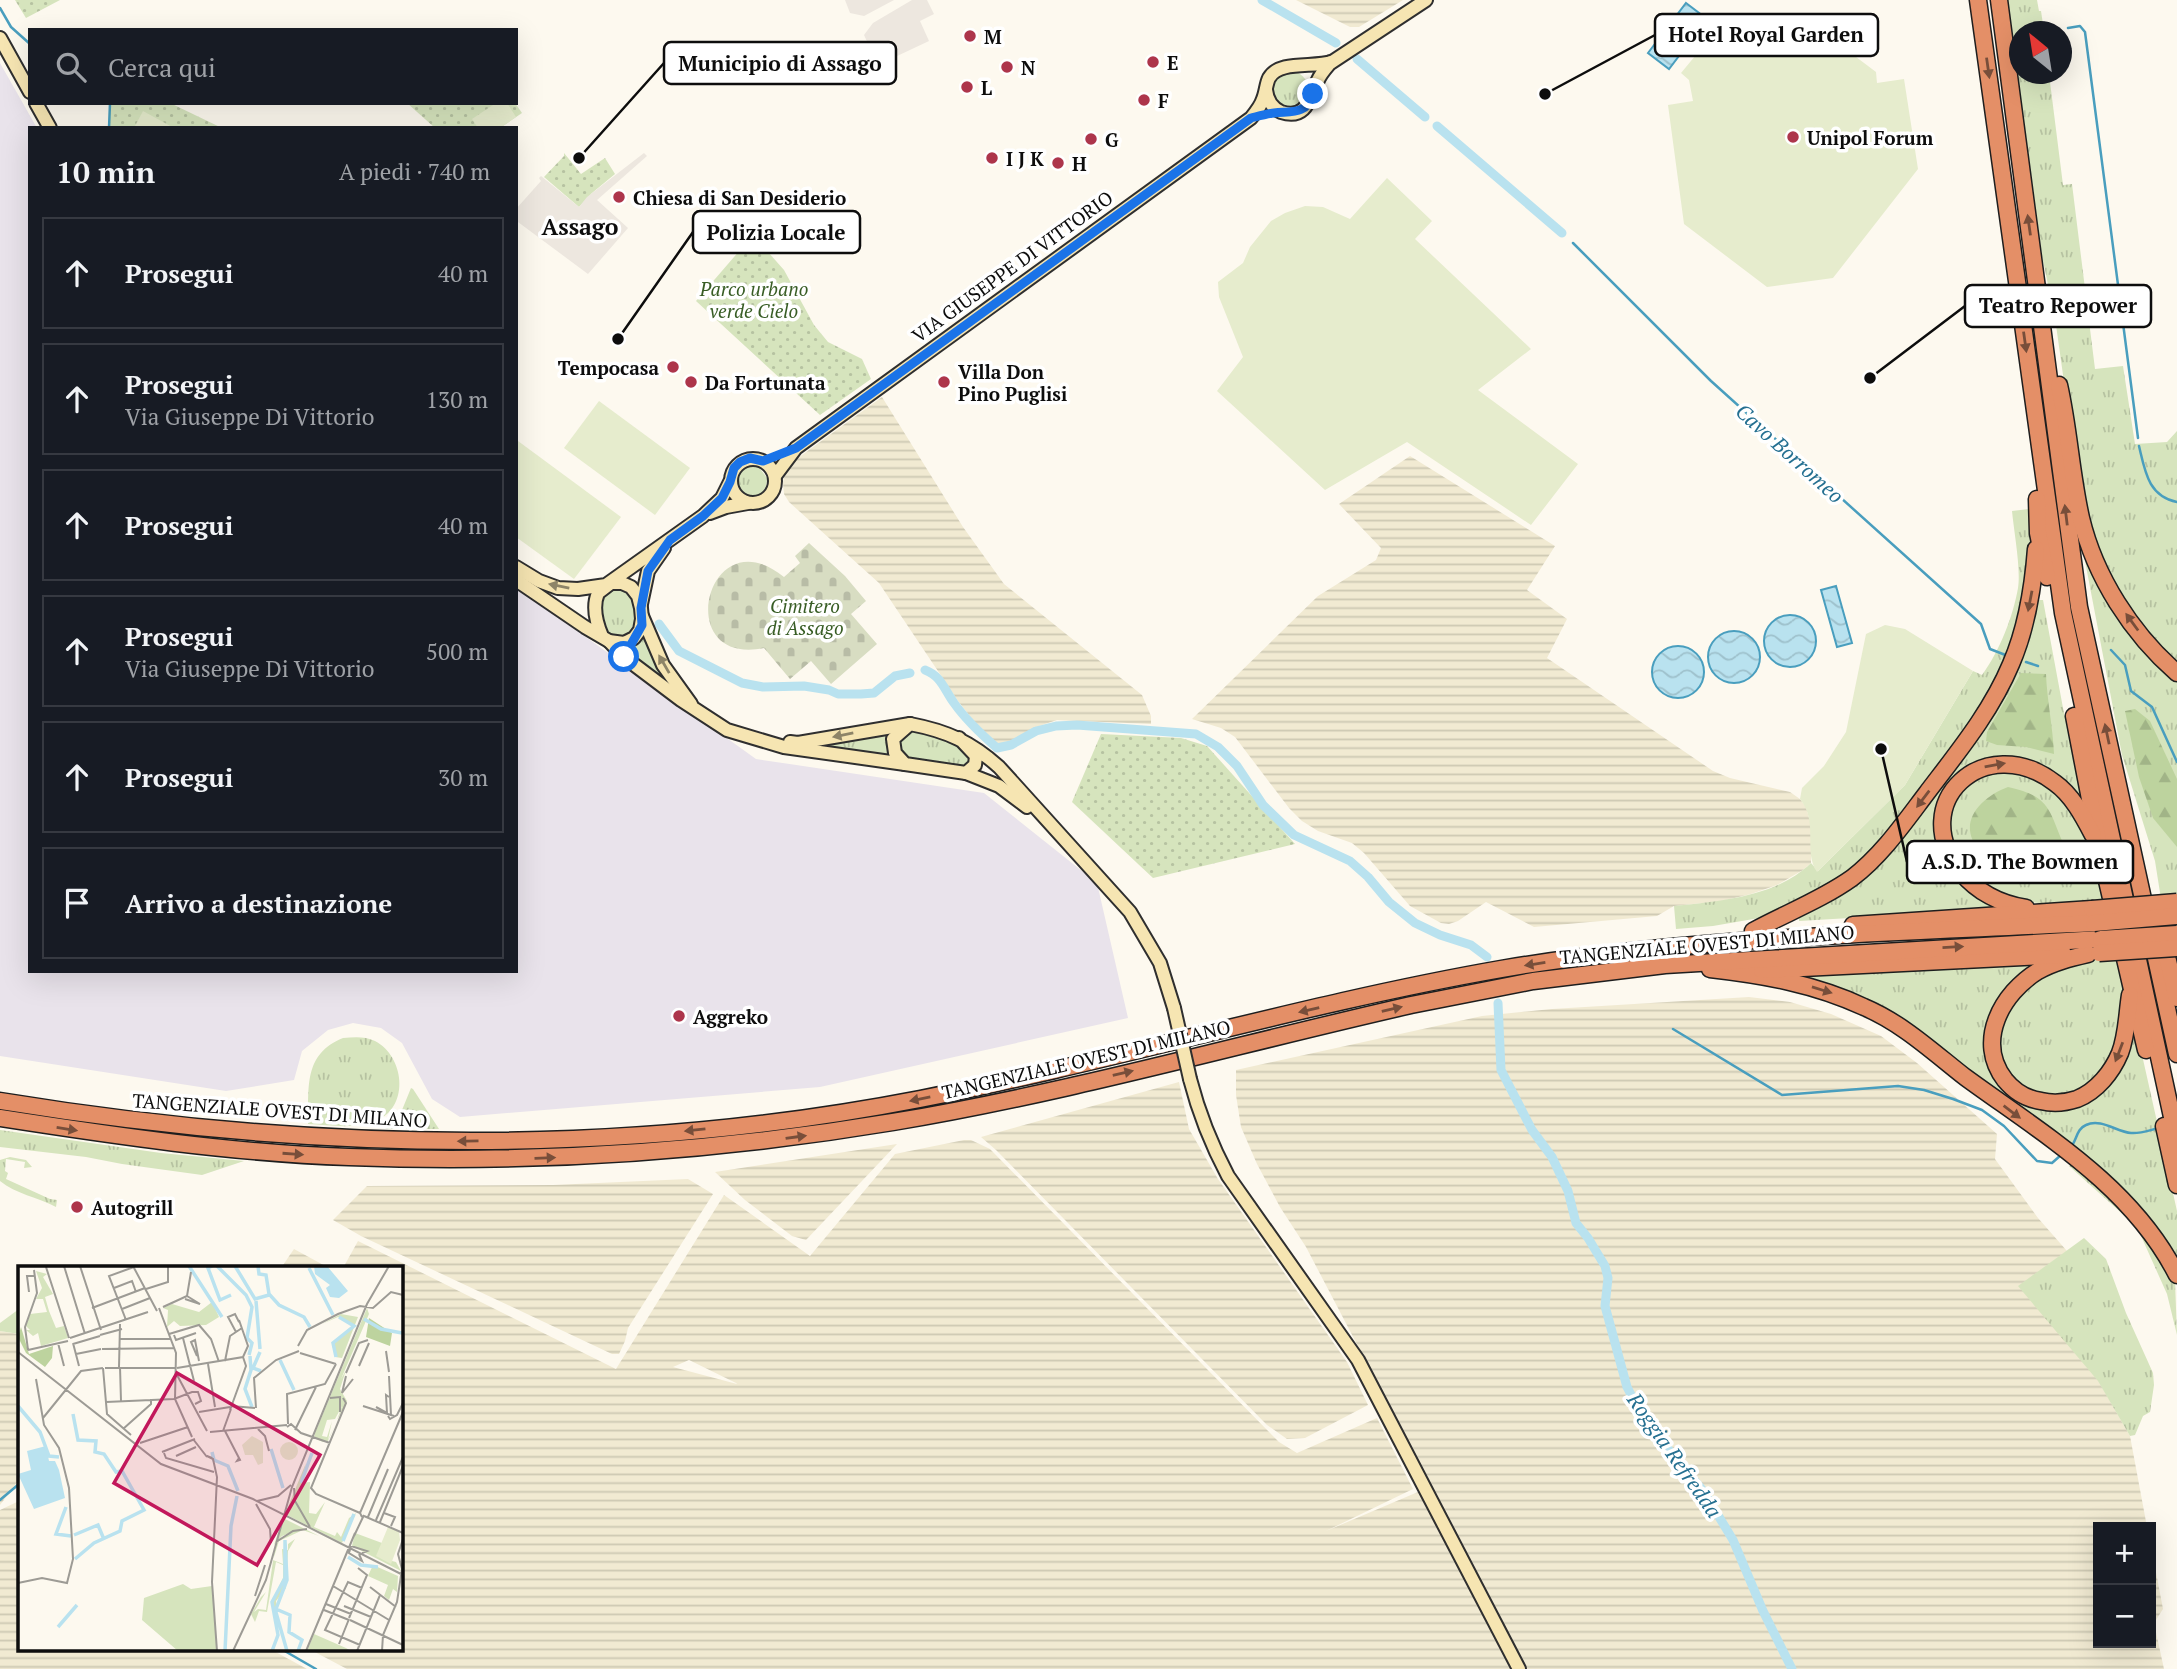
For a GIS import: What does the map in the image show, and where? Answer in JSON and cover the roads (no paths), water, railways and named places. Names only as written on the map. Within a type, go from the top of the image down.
[{"type":"highway","points":[[1978,0],[2063,613],[2177,1140]]},
{"type":"highway","points":[[1999,0],[2080,607],[2177,1054]]},
{"type":"highway","points":[[2038,293],[2064,410],[2077,500],[2088,540],[2103,576],[2125,614],[2156,653],[2177,673]]},
{"type":"highway","points":[[1753,931],[1829,893],[1854,876],[1895,834],[1965,741],[2011,665],[2021,637],[2034,580],[2038,533],[2033,402]]},
{"type":"highway","points":[[2038,533],[2099,846],[2177,1185]]},
{"type":"highway","points":[[2099,846],[2072,800],[2057,784],[2030,768],[2008,763],[1985,766],[1967,776],[1953,791],[1944,810],[1942,834],[1950,858],[1966,878],[1998,901],[2017,907],[2093,916],[2177,902]]},
{"type":"highway","points":[[2122,800],[2142,858],[2177,998]]},
{"type":"highway","points":[[1676,947],[1753,931],[2050,911]]},
{"type":"highway","name":"TANGENZIALE OVEST DI MILANO","points":[[0,1101],[103,1118],[343,1139],[481,1141],[661,1134],[804,1118],[918,1100],[1471,975],[1551,961],[1676,947],[2093,916],[2177,916]]},
{"type":"highway","name":"TANGENZIALE OVEST DI MILANO","points":[[0,1118],[184,1144],[347,1157],[474,1160],[703,1147],[787,1138],[937,1114],[1479,990],[1585,974],[1665,965],[2096,948],[2177,934]]},
{"type":"highway","points":[[2096,948],[2039,971],[2022,983],[2003,1007],[1993,1028],[1992,1047],[1997,1065],[2014,1089],[2034,1100],[2049,1103],[2069,1101],[2091,1091],[2108,1074],[2121,1051],[2132,985]]},
{"type":"highway","points":[[1731,971],[2096,948],[2177,948]]},
{"type":"highway","points":[[1665,965],[1731,971],[1793,982],[1867,1007],[1905,1030],[2106,1184],[2143,1221],[2177,1275]]},
{"type":"street","points":[[1332,62],[1285,66],[1276,70],[1270,76],[1266,90],[1271,104],[1282,112],[1294,113],[1301,110],[1311,100],[1321,74],[1332,62],[1426,0]]},
{"type":"street","points":[[0,38],[28,88]]},
{"type":"street","points":[[1298,67],[1310,77],[1314,89]]},
{"type":"street","name":"VIA GIUSEPPE DI VITTORIO","points":[[763,461],[796,448],[1251,118],[1263,102],[1266,90]]},
{"type":"street","points":[[37,105],[49,126]]},
{"type":"street","name":"VIA GIUSEPPE DI VITTORIO","points":[[1251,118],[1282,112]]},
{"type":"street","name":"VIA GIUSEPPE DI VITTORIO","points":[[775,476],[796,448]]},
{"type":"street","points":[[703,516],[726,507],[759,502],[768,497],[775,486],[775,476],[771,468],[763,461],[750,458],[740,462],[734,468],[722,498],[703,516],[597,593],[596,621],[606,638],[624,657],[681,700],[727,730],[784,747],[966,773],[992,783],[1045,819]]},
{"type":"street","points":[[730,482],[736,496],[748,503]]},
{"type":"street","points":[[624,657],[642,625],[641,612],[648,571],[670,540]]},
{"type":"street","points":[[518,569],[538,581],[558,588],[578,589],[618,582],[626,584],[636,593],[663,665],[694,707]]},
{"type":"street","points":[[518,581],[585,627],[606,638],[624,643],[637,634]]},
{"type":"street","points":[[751,738],[798,743],[910,724],[959,738],[979,749],[999,767],[1117,895],[1142,928],[1160,963],[1203,1125],[1216,1154],[1228,1176],[1358,1360],[1519,1669]]},
{"type":"street","points":[[905,764],[895,753],[893,739],[910,724]]},
{"type":"street","points":[[959,738],[982,762],[992,783]]},
{"type":"street","points":[[966,773],[975,765],[976,756]]},
{"type":"water","points":[[1686,3],[1707,19],[1669,69],[1648,53]]},
{"type":"water","points":[[1836,586],[1852,643],[1837,647],[1821,590]]},
{"type":"water","points":[[1790,615],[1800,617],[1808,623],[1814,631],[1814,651],[1808,659],[1800,665],[1790,667],[1780,665],[1772,659],[1766,651],[1764,641],[1766,631],[1772,623],[1780,617]]},
{"type":"water","points":[[1734,631],[1744,633],[1752,639],[1758,647],[1758,667],[1752,675],[1744,681],[1734,683],[1724,681],[1716,675],[1710,667],[1708,657],[1710,647],[1716,639],[1724,633]]},
{"type":"water","points":[[1678,646],[1688,648],[1696,654],[1702,662],[1702,682],[1696,690],[1688,696],[1678,698],[1668,696],[1660,690],[1654,682],[1652,672],[1654,662],[1660,654],[1668,648]]},
{"type":"waterway","name":"Cavo Borromeo","points":[[1262,0],[1336,43]]},
{"type":"waterway","points":[[0,8],[11,27],[28,42]]},
{"type":"waterway","points":[[2072,27],[2080,26],[2085,32],[2138,438]]},
{"type":"waterway","name":"Cavo Borromeo","points":[[1357,59],[1425,117]]},
{"type":"waterway","points":[[109,126],[110,105]]},
{"type":"waterway","name":"Cavo Borromeo","points":[[1437,126],[1562,233]]},
{"type":"waterway","name":"Cavo Borromeo","points":[[1573,243],[1711,381],[1981,624],[1990,649],[2008,656]]},
{"type":"waterway","points":[[2139,446],[2149,481],[2160,494],[2177,502]]},
{"type":"waterway","name":"Roggia Refredda","points":[[659,624],[679,651],[742,683],[763,687],[804,686],[838,694],[861,694],[874,693],[895,676],[910,673]]},
{"type":"waterway","name":"Cavo Borromeo","points":[[2111,650],[2125,665],[2131,691],[2152,707],[2177,762]]},
{"type":"waterway","name":"Cavo Borromeo","points":[[2026,662],[2038,666]]},
{"type":"waterway","name":"Roggia Refredda","points":[[925,670],[939,679],[964,715],[997,748],[1011,745],[1036,731],[1056,726],[1077,725],[1196,734],[1218,747],[1237,766],[1263,805],[1294,835],[1350,861],[1389,902],[1415,923],[1471,945],[1487,957]]},
{"type":"waterway","name":"Roggia Refredda","points":[[1498,1003],[1501,1070],[1532,1130],[1552,1157],[1568,1191],[1576,1223],[1605,1266],[1608,1278],[1605,1306],[1627,1387],[1637,1406],[1668,1449],[1704,1492],[1733,1540],[1763,1611],[1792,1669]]},
{"type":"waterway","points":[[1673,1029],[1782,1095],[1898,1086],[1924,1090],[1982,1110],[2004,1126],[2037,1161],[2052,1163],[2061,1155]]},
{"type":"waterway","points":[[2070,1148],[2080,1129],[2092,1123],[2131,1133],[2159,1128]]},
{"type":"waterway","points":[[0,1500],[18,1485]]},
{"type":"waterway","points":[[286,1652],[316,1669]]},
{"type":"place","name":"M","points":[[970,36]]},
{"type":"place","name":"E","points":[[1153,62]]},
{"type":"place","name":"N","points":[[1007,67]]},
{"type":"place","name":"L","points":[[967,87]]},
{"type":"place","name":"Hotel Royal Garden","points":[[1545,94]]},
{"type":"place","name":"F","points":[[1144,100]]},
{"type":"place","name":"Unipol Forum","points":[[1793,137]]},
{"type":"place","name":"G","points":[[1091,139]]},
{"type":"place","name":"Municipio di Assago","points":[[579,158]]},
{"type":"place","name":"I J K","points":[[992,158]]},
{"type":"place","name":"H","points":[[1058,163]]},
{"type":"place","name":"Chiesa di San Desiderio","points":[[619,197]]},
{"type":"place","name":"Polizia Locale","points":[[618,339]]},
{"type":"place","name":"Tempocasa","points":[[673,367]]},
{"type":"place","name":"Teatro Repower","points":[[1870,378]]},
{"type":"place","name":"Da Fortunata","points":[[691,382]]},
{"type":"place","name":"Villa Don Pino Puglisi","points":[[944,382]]},
{"type":"place","name":"A.S.D. The Bowmen","points":[[1881,749]]},
{"type":"place","name":"Aggreko","points":[[679,1016]]},
{"type":"place","name":"Autogrill","points":[[77,1207]]},
{"type":"district","name":"Assago","points":[[580,226]]},
{"type":"park label","name":"Parco urbano verde Cielo","points":[[754,299]]},
{"type":"park label","name":"Cimitero di Assago","points":[[805,616]]}]
